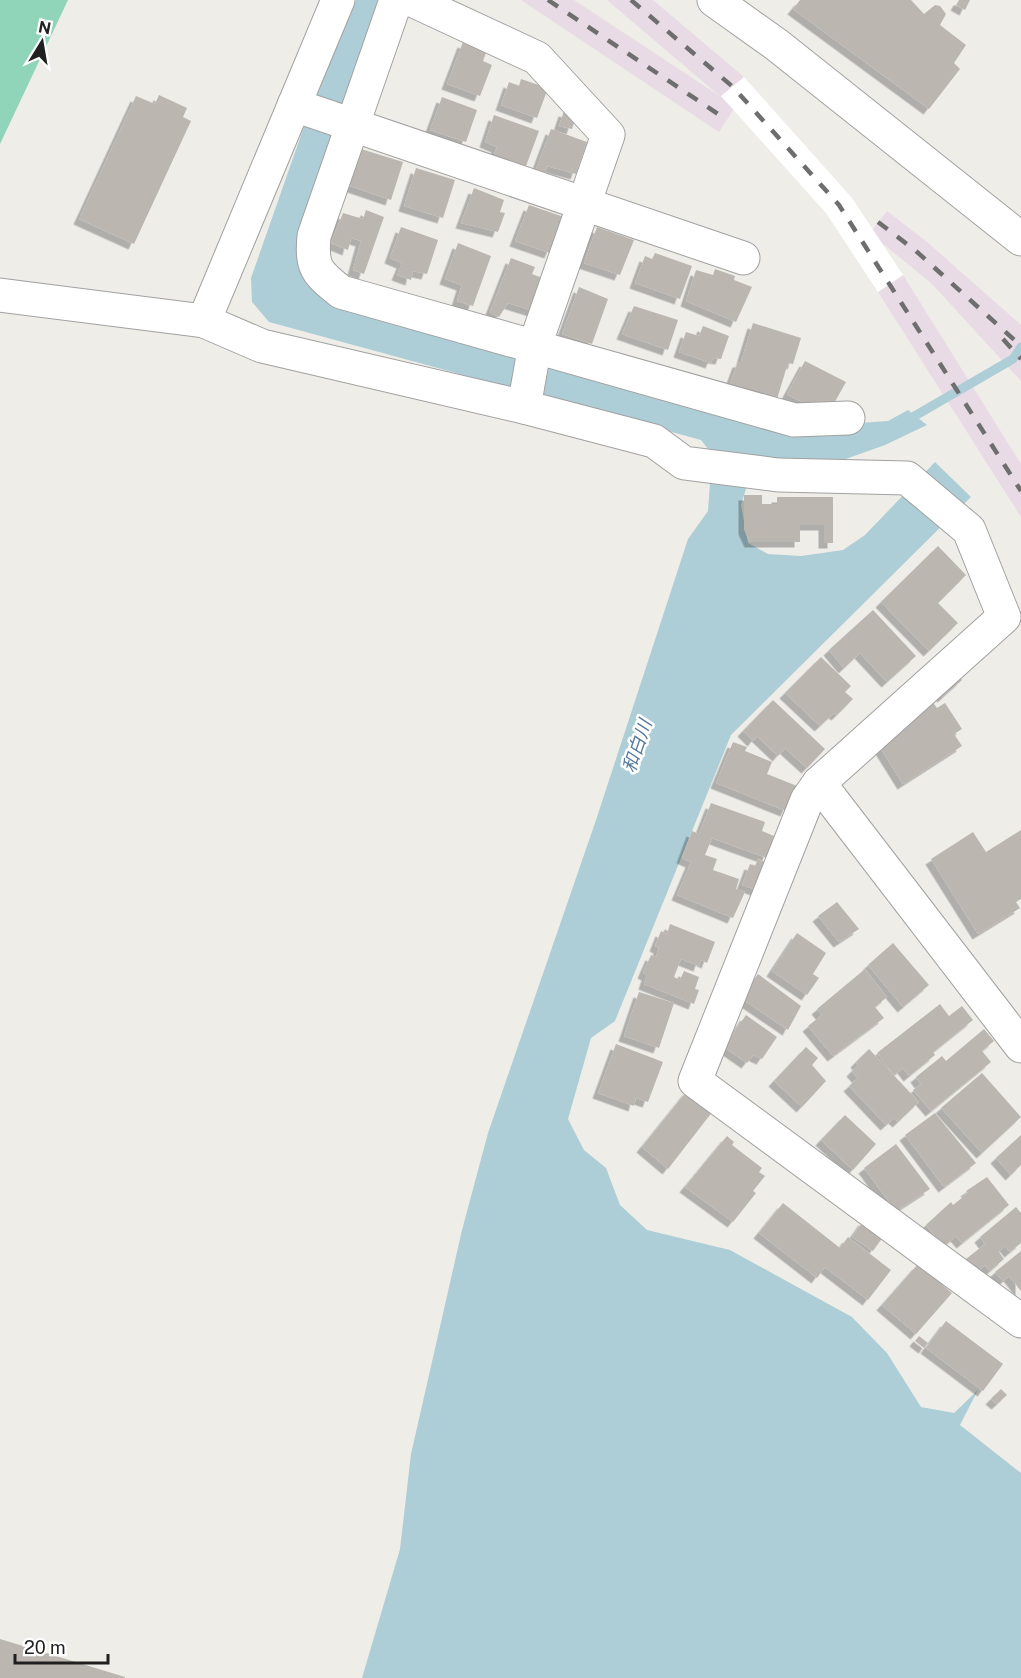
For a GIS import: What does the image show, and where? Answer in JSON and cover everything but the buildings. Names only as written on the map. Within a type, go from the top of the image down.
[{"type":"street","points":[[204,321],[338,0]]},
{"type":"street","points":[[396,0],[314,236],[312,256],[318,274],[341,292],[794,420],[848,418]]},
{"type":"street","points":[[412,0],[537,57],[608,135],[535,345],[524,407]]},
{"type":"street","points":[[714,0],[777,45],[1021,239]]},
{"type":"street","points":[[294,105],[743,258]]},
{"type":"street","points":[[0,295],[204,321],[262,346],[524,407],[654,441],[684,463],[778,475],[907,478],[969,530],[1004,617],[819,783],[807,800],[695,1081],[1021,1321]]},
{"type":"street","points":[[819,783],[1021,1046]]},
{"type":"shaded area","points":[[521,0],[574,0],[735,107],[719,132]]},
{"type":"shaded area","points":[[607,0],[653,0],[744,77],[721,97]]},
{"type":"shaded area","points":[[887,211],[926,241],[1021,325],[1021,381],[932,284],[870,233]]},
{"type":"shaded area","points":[[903,275],[1021,464],[1021,517],[878,292]]},
{"type":"green space","points":[[0,0],[68,0],[0,144]]},
{"type":"water","name":"和白川","points":[[356,0],[385,0],[315,283],[802,427],[888,421],[908,410],[927,425],[885,445],[840,461],[754,463],[741,505],[748,543],[768,554],[801,556],[843,550],[865,535],[935,462],[971,497],[731,735],[615,1021],[591,1038],[568,1119],[584,1150],[606,1168],[620,1205],[647,1230],[730,1250],[852,1317],[887,1353],[921,1407],[954,1413],[978,1390],[960,1425],[1021,1473],[1021,1678],[362,1678],[400,1549],[411,1454],[462,1230],[488,1133],[596,820],[688,539],[708,511],[712,454],[701,440],[269,322],[252,302],[251,278],[306,121]]},
{"type":"pier","points":[[744,77],[852,198],[903,275],[878,292],[826,213],[721,96]]},
{"type":"waterway","points":[[906,421],[1013,359],[1021,347]]},
{"type":"railway","points":[[548,0],[727,120]]},
{"type":"railway","points":[[631,0],[733,87],[839,205],[1021,491]]},
{"type":"railway","points":[[878,222],[916,251],[1021,346]]},
{"type":"railway","points":[[1003,339],[1021,359]]}]
